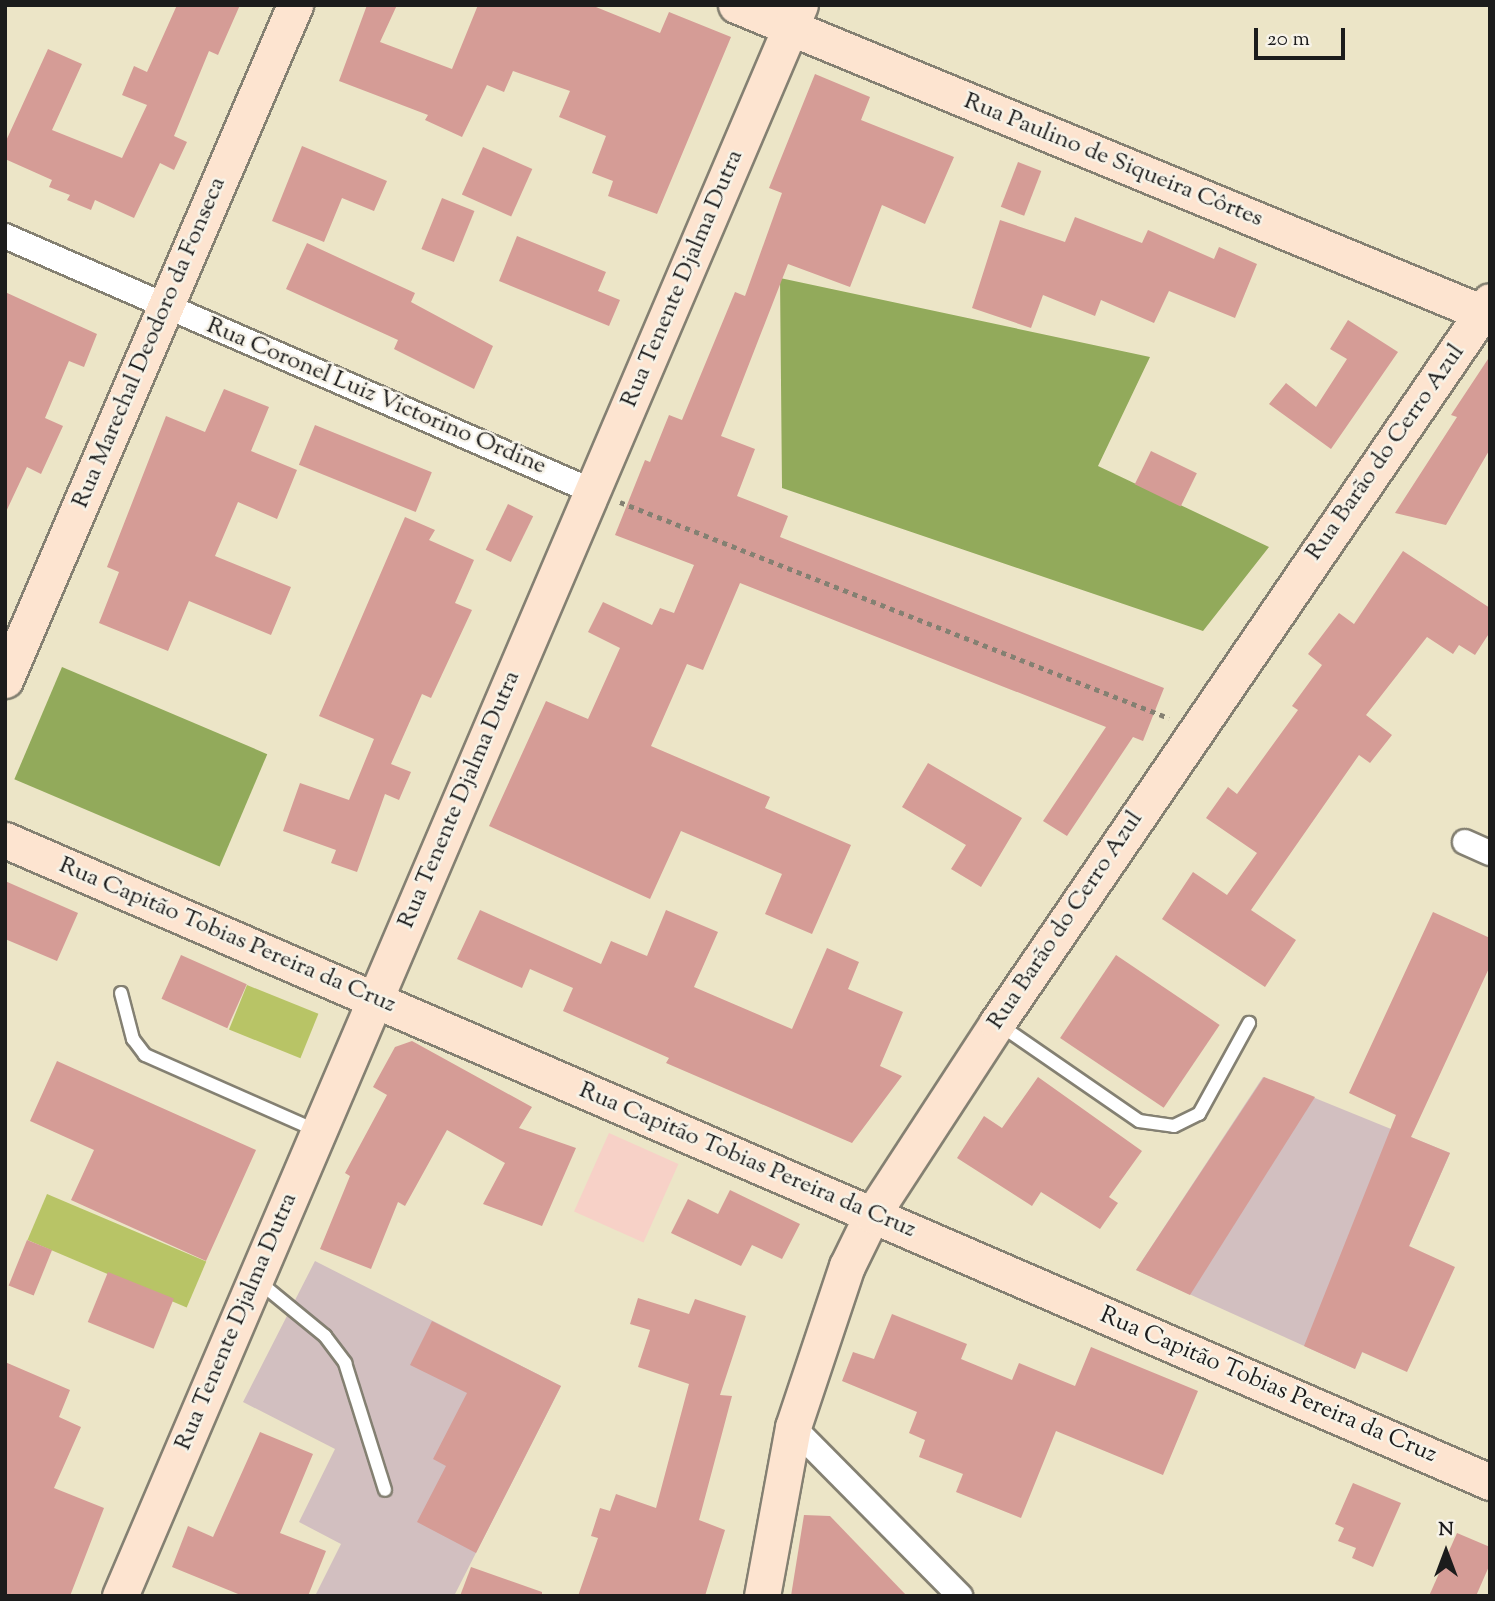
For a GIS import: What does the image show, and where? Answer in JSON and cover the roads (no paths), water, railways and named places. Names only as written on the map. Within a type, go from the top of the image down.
[{"type":"main road","name":"Rua Marechal Deodoro da Fonseca","points":[[5,680],[295,5]]},
{"type":"main road","name":"Rua Paulino de Siqueira Côrtes","points":[[736,5],[795,17],[1487,310]]},
{"type":"main road","name":"Rua Tenente Djalma Dutra","points":[[127,1589],[318,1132],[795,17]]},
{"type":"main road","name":"Rua Barão do Cerro Azul","points":[[762,1596],[793,1427],[847,1266],[872,1215],[997,1023],[1196,729],[1487,310]]},
{"type":"main road","name":"Rua Capitão Tobias Pereira da Cruz","points":[[5,840],[1490,1482]]},
{"type":"street","name":"Rua Coronel Luiz Victorino Ordine","points":[[5,236],[592,491]]},
{"type":"street","points":[[1465,842],[1490,853]]},
{"type":"street","points":[[793,1427],[960,1596]]},
{"type":"lane","points":[[121,993],[133,1039],[145,1055],[318,1132]]},
{"type":"lane","points":[[997,1023],[1139,1121],[1174,1126],[1199,1114],[1249,1023]]},
{"type":"lane","points":[[256,1279],[325,1336],[345,1363],[385,1490]]}]
